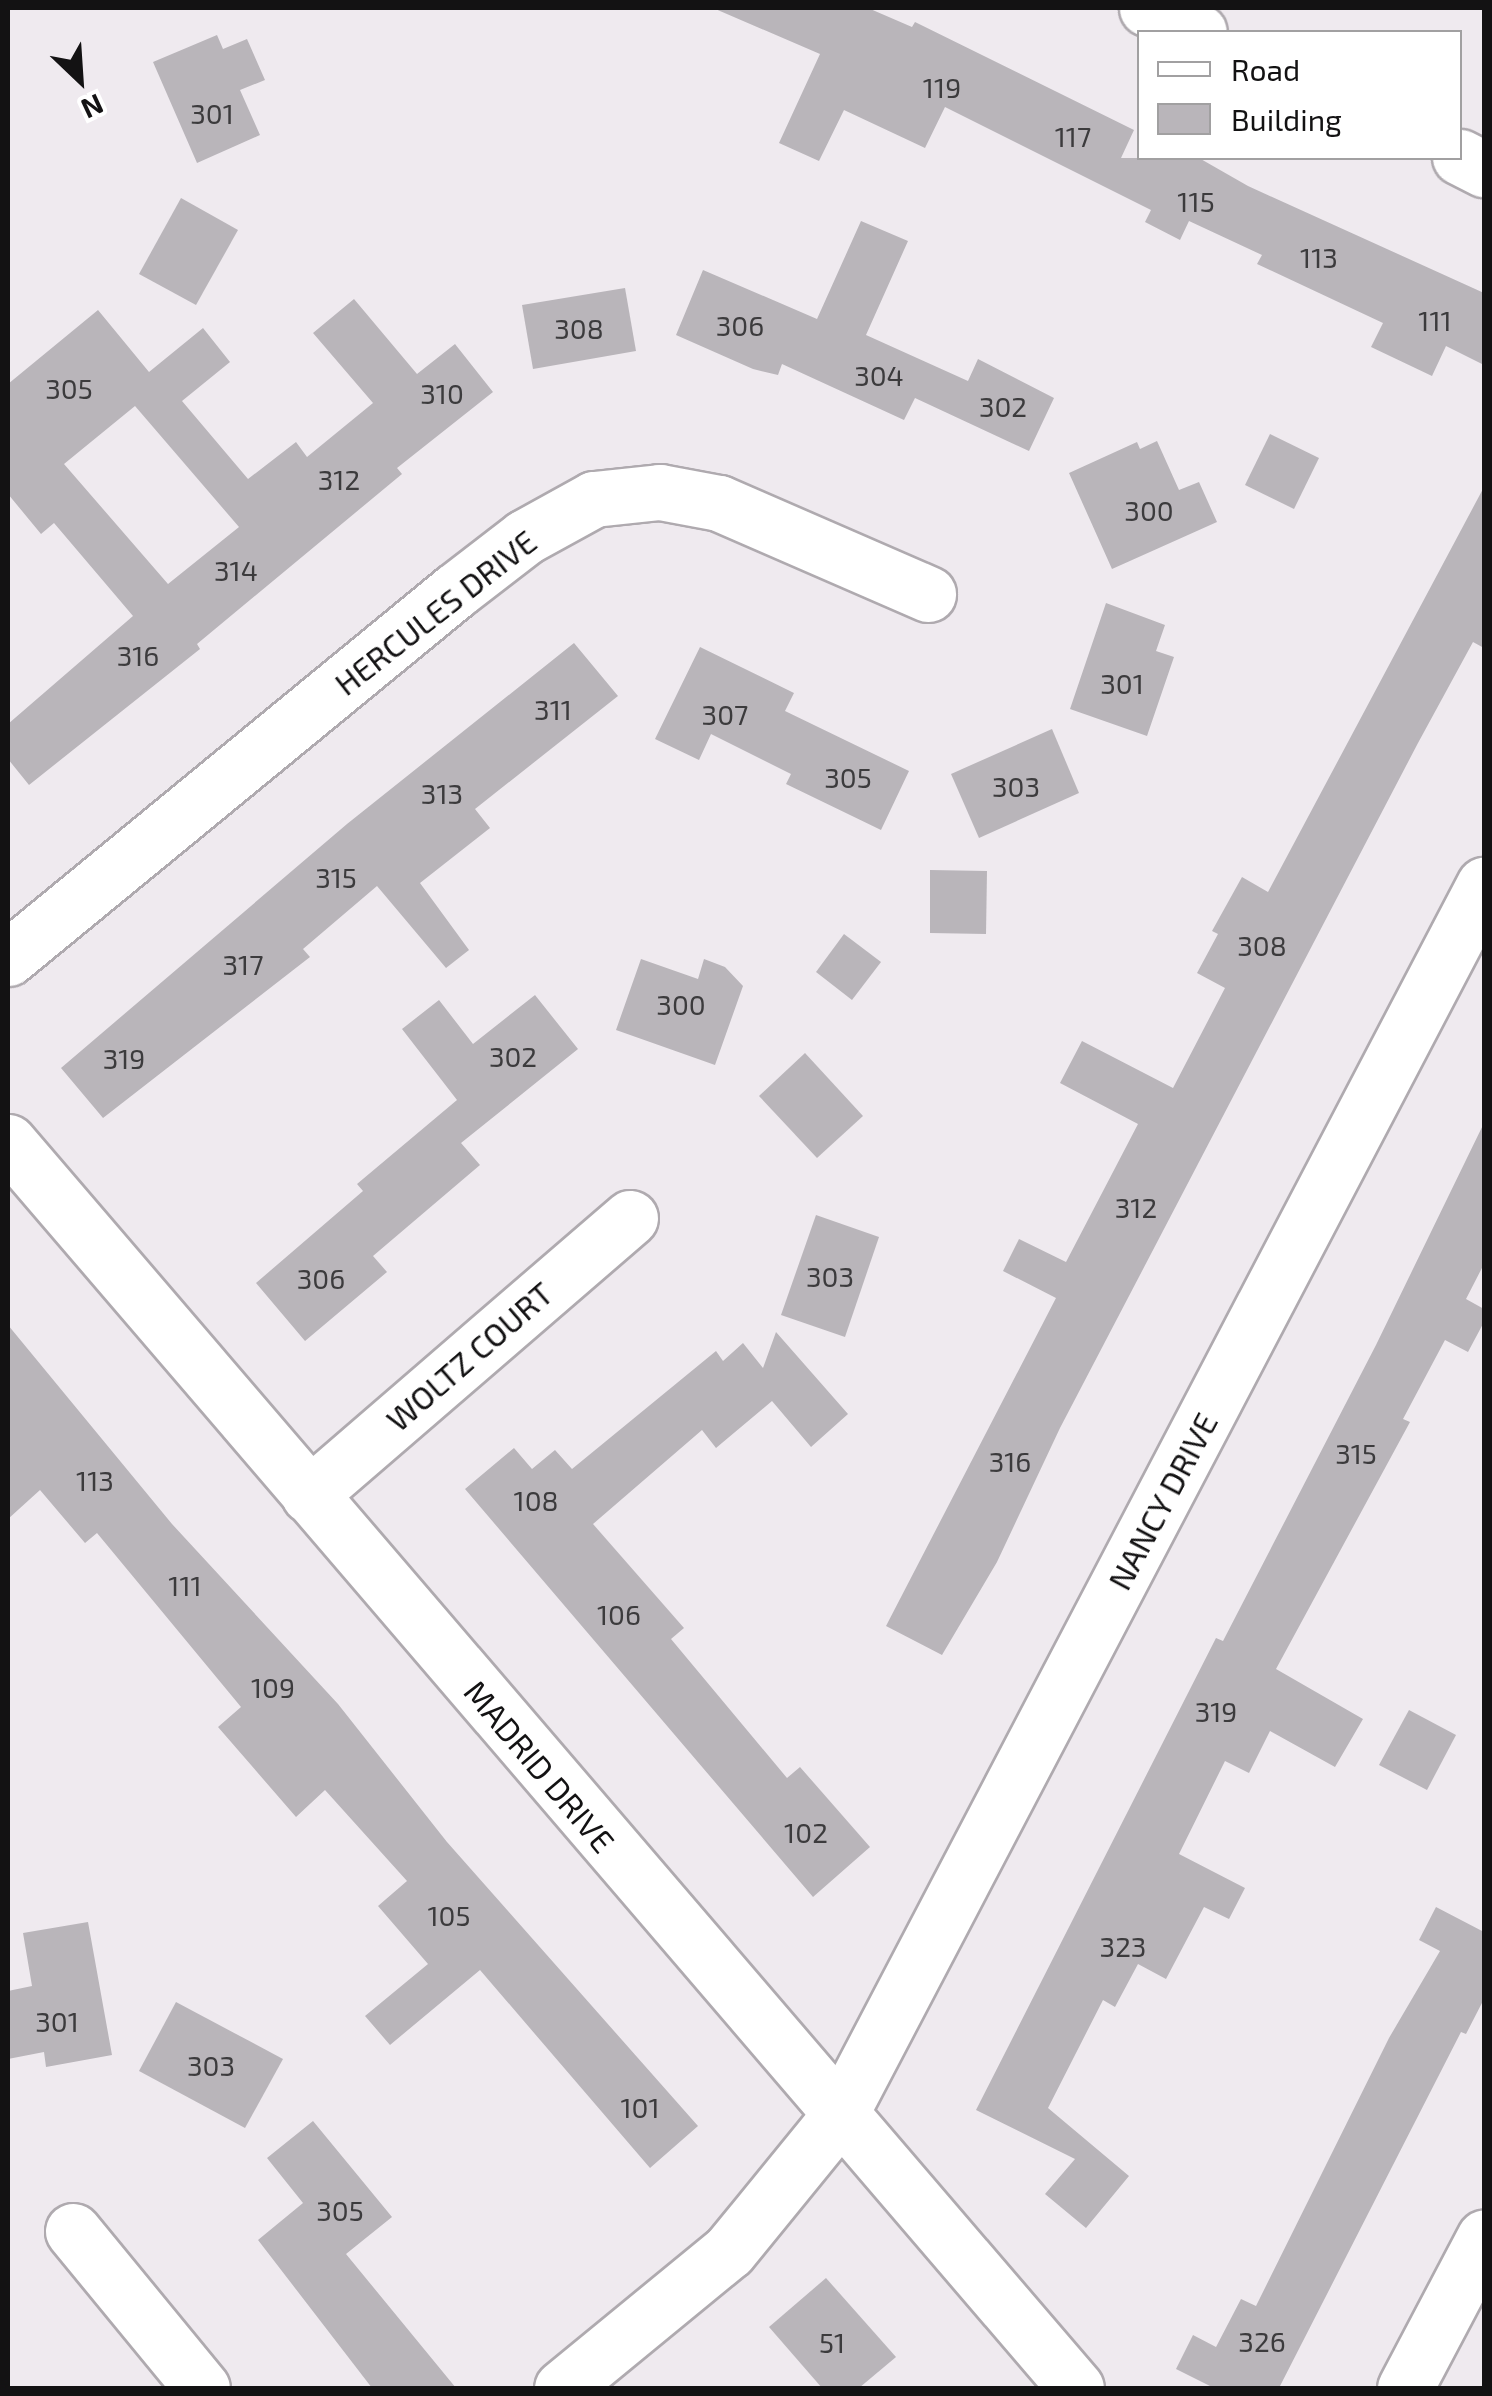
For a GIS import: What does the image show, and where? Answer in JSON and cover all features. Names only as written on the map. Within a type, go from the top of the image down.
[{"type":"street","points":[[1146,8],[1195,30]]},
{"type":"street","name":"HERCULES DRIVE","points":[[8,958],[455,590],[525,538],[594,499],[660,492],[718,503],[928,594]]},
{"type":"street","name":"NANCY DRIVE","points":[[562,2388],[729,2251],[838,2116],[1484,886]]},
{"type":"street","name":"MADRID DRIVE","points":[[8,1142],[838,2116],[1076,2388]]},
{"type":"street","name":"WOLTZ COURT","points":[[309,1494],[630,1218]]},
{"type":"street","points":[[73,2231],[202,2388]]},
{"type":"street","points":[[1405,2388],[1484,2238]]},
{"type":"building","points":[[713,8],[868,8],[912,27],[915,22],[1134,130],[1121,158],[1202,160],[1248,186],[1484,293],[1484,365],[1446,346],[1432,376],[1371,347],[1383,323],[1257,264],[1262,255],[1189,221],[1180,240],[1145,222],[1151,210],[945,107],[925,148],[844,110],[819,161],[779,143],[820,54]]},
{"type":"building","points":[[217,35],[223,49],[247,39],[265,80],[240,90],[260,135],[197,163],[153,62]]},
{"type":"building","points":[[181,198],[238,230],[196,305],[139,274]]},
{"type":"building","points":[[861,221],[908,241],[866,335],[968,381],[978,359],[1054,398],[1029,451],[915,398],[904,420],[782,364],[778,375],[753,369],[676,335],[703,270],[817,319]]},
{"type":"building","points":[[625,288],[636,351],[533,369],[522,305]]},
{"type":"building","points":[[354,299],[417,374],[455,344],[493,392],[397,468],[402,474],[197,644],[200,649],[29,785],[8,759],[8,724],[133,616],[54,523],[41,534],[8,494],[8,384],[98,310],[149,372],[203,328],[230,362],[182,401],[248,479],[296,442],[307,457],[373,403],[313,333]],"holes":[[[135,406],[239,527],[168,584],[64,464]]]},
{"type":"building","points":[[1270,434],[1319,458],[1294,509],[1245,485]]},
{"type":"building","points":[[1157,441],[1179,490],[1199,482],[1217,522],[1112,569],[1069,473],[1137,442],[1140,449]]},
{"type":"building","points":[[1484,487],[1484,648],[1473,642],[1418,743],[1060,1428],[997,1562],[942,1655],[886,1626],[1056,1298],[1003,1271],[1019,1239],[1066,1262],[1138,1124],[1060,1083],[1082,1041],[1173,1088],[1225,988],[1197,973],[1218,934],[1212,931],[1242,877],[1268,892]]},
{"type":"building","points":[[1106,603],[1165,625],[1156,651],[1174,657],[1147,736],[1070,709]]},
{"type":"building","points":[[574,643],[618,696],[475,809],[490,828],[420,883],[469,950],[446,968],[377,886],[303,949],[310,957],[103,1118],[61,1068],[347,824]]},
{"type":"building","points":[[700,647],[794,693],[785,711],[909,771],[881,830],[786,784],[791,774],[711,734],[699,760],[655,739]]},
{"type":"building","points":[[1052,729],[1079,793],[979,838],[951,774]]},
{"type":"building","points":[[930,870],[987,871],[986,934],[930,933]]},
{"type":"building","points":[[844,934],[881,962],[852,1000],[816,972]]},
{"type":"building","points":[[641,959],[698,979],[704,959],[725,967],[743,986],[715,1065],[616,1030]]},
{"type":"building","points":[[535,995],[578,1049],[461,1143],[480,1165],[373,1256],[387,1272],[305,1341],[256,1283],[363,1191],[357,1184],[457,1100],[402,1029],[439,1000],[473,1044]]},
{"type":"building","points":[[805,1053],[863,1116],[817,1158],[759,1096]]},
{"type":"building","points":[[1484,1123],[1484,1264],[1466,1299],[1484,1309],[1484,1322],[1468,1352],[1445,1340],[1403,1419],[1410,1422],[1276,1669],[1363,1719],[1335,1767],[1270,1731],[1249,1773],[1225,1761],[1179,1854],[1245,1888],[1229,1919],[1204,1907],[1166,1979],[1138,1964],[1115,2007],[1103,2000],[1048,2108],[1129,2176],[1086,2228],[1045,2194],[1075,2159],[976,2110],[1216,1638],[1223,1641],[1376,1345]]},
{"type":"building","points":[[816,1215],[879,1237],[845,1337],[781,1315]]},
{"type":"building","points":[[8,1325],[172,1524],[338,1704],[447,1842],[698,2126],[650,2168],[480,1970],[390,2045],[365,2016],[428,1964],[378,1906],[407,1881],[325,1790],[296,1817],[218,1727],[241,1707],[97,1533],[85,1543],[40,1490],[8,1519]]},
{"type":"building","points":[[776,1332],[848,1414],[811,1447],[772,1401],[716,1448],[702,1430],[593,1524],[684,1628],[671,1639],[787,1778],[800,1767],[870,1847],[813,1897],[465,1489],[514,1448],[532,1469],[555,1450],[572,1469],[716,1351],[723,1361],[743,1343],[763,1368]]},
{"type":"building","points":[[1409,1710],[1456,1735],[1427,1790],[1379,1765]]},
{"type":"building","points":[[1436,1907],[1484,1932],[1484,1999],[1466,2034],[1461,2032],[1279,2388],[1214,2388],[1176,2369],[1193,2335],[1216,2347],[1241,2299],[1256,2306],[1389,2038],[1440,1951],[1419,1940]]},
{"type":"building","points":[[88,1922],[112,2055],[46,2067],[44,2052],[8,2059],[8,1991],[32,1986],[23,1933]]},
{"type":"building","points":[[176,2002],[283,2059],[245,2128],[139,2071]]},
{"type":"building","points":[[313,2121],[392,2217],[346,2254],[456,2388],[372,2388],[258,2240],[303,2203],[267,2158]]},
{"type":"building","points":[[826,2278],[896,2357],[859,2388],[822,2388],[769,2327]]}]
